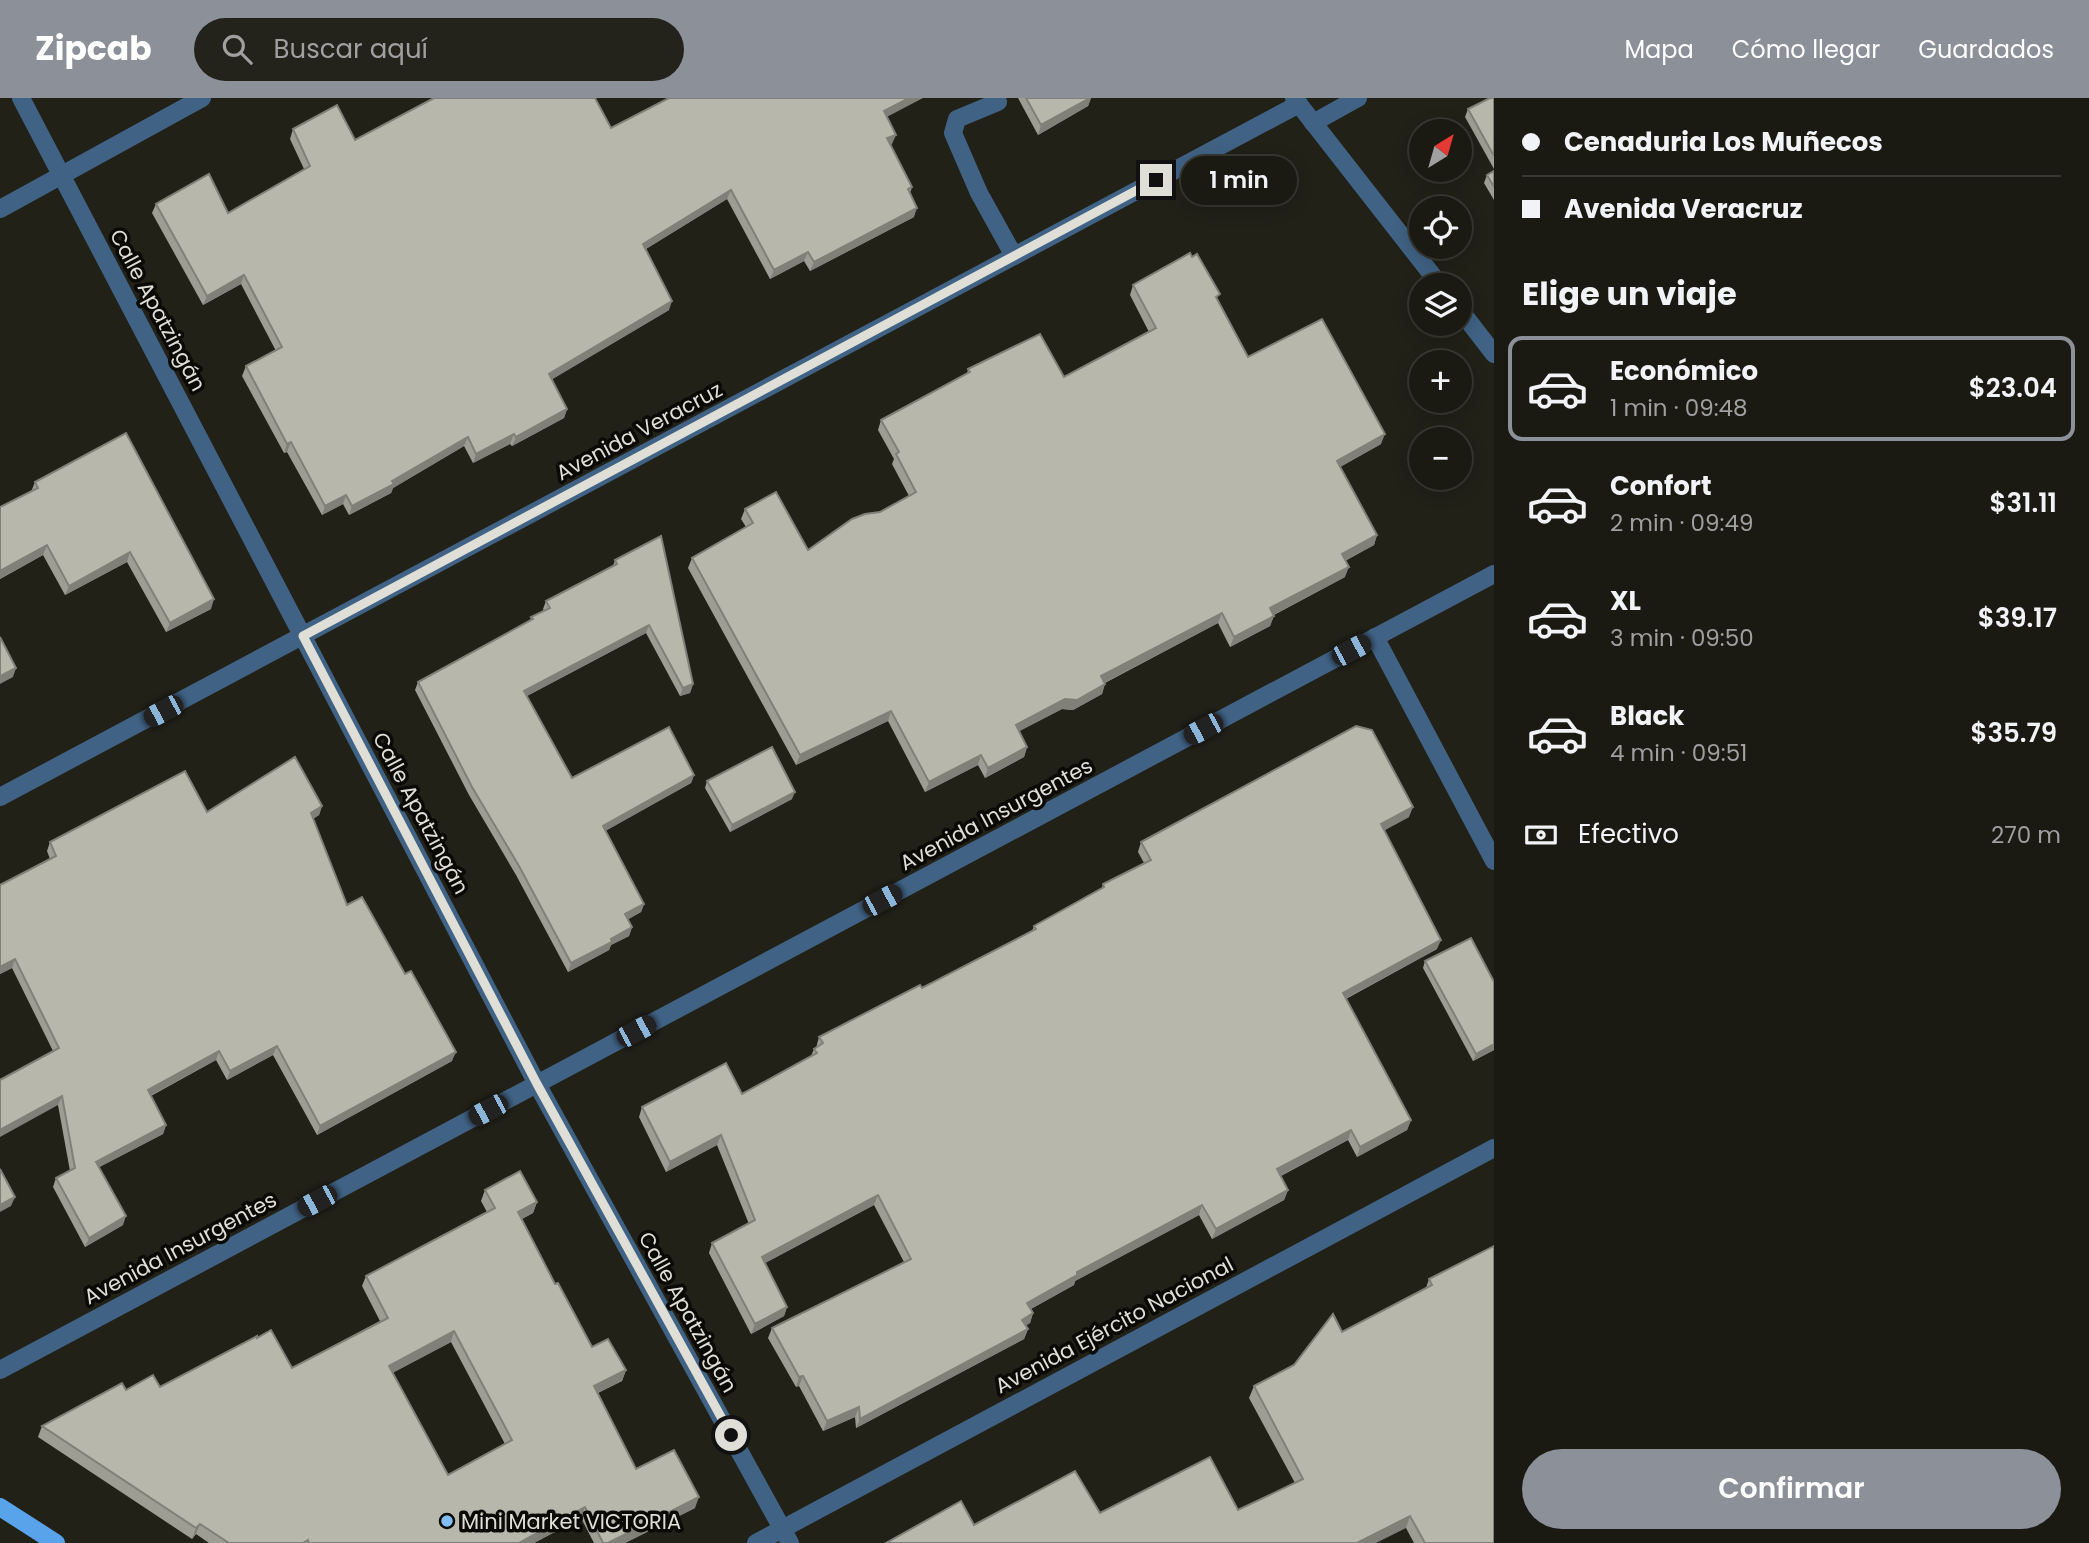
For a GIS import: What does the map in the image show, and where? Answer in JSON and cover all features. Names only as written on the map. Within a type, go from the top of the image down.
[{"type":"main road","points":[[0,1507],[56,1543]]},
{"type":"street","name":"Calle Apatzingán","points":[[21,98],[537,1084],[786,1536]]},
{"type":"street","points":[[0,209],[202,98]]},
{"type":"street","points":[[1313,123],[1358,98]]},
{"type":"street","points":[[1296,101],[1431,273]]},
{"type":"street","name":"Avenida Veracruz","points":[[0,797],[1014,256],[1296,101]]},
{"type":"street","points":[[998,102],[957,118],[953,133],[979,193],[1014,256]]},
{"type":"street","points":[[1472,326],[1494,354]]},
{"type":"street","name":"Avenida Insurgentes","points":[[0,1370],[1494,574]]},
{"type":"street","points":[[1375,637],[1494,862]]},
{"type":"street","name":"Avenida Ejército Nacional","points":[[757,1543],[786,1536],[1494,1148]]},
{"type":"building","points":[[434,98],[595,98],[611,128],[669,98],[909,98],[884,111],[896,135],[887,138],[912,187],[908,189],[917,208],[814,262],[808,252],[774,270],[731,190],[643,244],[672,301],[549,374],[567,409],[516,437],[514,434],[476,454],[468,437],[392,481],[394,484],[352,506],[346,495],[325,506],[291,442],[287,444],[246,366],[282,347],[244,275],[207,296],[156,204],[209,174],[228,213],[310,166],[293,129],[337,105],[355,140]]},
{"type":"building","points":[[1026,98],[1090,98],[1041,125]]},
{"type":"building","points":[[1494,98],[1494,156],[1468,109]]},
{"type":"building","points":[[1494,171],[1494,187],[1487,175]]},
{"type":"building","points":[[1190,253],[1192,257],[1197,254],[1220,294],[1216,297],[1248,357],[1322,319],[1385,434],[1337,461],[1377,535],[1342,554],[1349,567],[1270,608],[1274,616],[1234,637],[1222,613],[1101,676],[1105,684],[1077,700],[1065,699],[1016,725],[1027,747],[988,768],[981,755],[929,782],[891,711],[800,755],[692,558],[753,523],[745,509],[776,492],[808,550],[852,519],[880,512],[916,492],[896,454],[899,452],[881,420],[970,372],[968,369],[1040,334],[1064,377],[1156,328],[1133,285]]},
{"type":"building","points":[[126,433],[214,599],[170,623],[130,552],[69,586],[47,545],[0,571],[0,507],[38,488],[35,482]]},
{"type":"building","points":[[661,536],[693,684],[683,688],[649,625],[524,691],[572,778],[669,727],[694,775],[603,826],[644,904],[625,914],[632,927],[611,939],[612,942],[571,963],[519,866],[472,787],[418,682],[533,619],[531,617],[550,608],[546,601],[617,564],[615,560]]},
{"type":"building","points":[[0,637],[16,668],[0,676]]},
{"type":"building","points":[[1356,726],[1372,730],[1413,807],[1381,824],[1441,940],[1343,993],[1411,1120],[1360,1147],[1351,1130],[1277,1169],[1288,1190],[1216,1229],[1202,1205],[1077,1272],[1077,1275],[1027,1303],[1033,1313],[1022,1320],[1028,1329],[860,1419],[859,1407],[827,1421],[803,1376],[799,1377],[772,1328],[911,1259],[878,1195],[762,1257],[787,1307],[755,1324],[712,1243],[755,1220],[721,1135],[670,1162],[642,1107],[726,1063],[742,1094],[817,1053],[814,1049],[823,1043],[819,1037],[1036,929],[1034,926],[1104,887],[1103,884],[1151,860],[1141,842]]},
{"type":"building","points":[[772,747],[795,792],[732,825],[707,781]]},
{"type":"building","points":[[295,757],[322,806],[311,813],[347,905],[362,897],[405,974],[411,971],[456,1052],[320,1126],[277,1046],[230,1071],[219,1051],[148,1090],[166,1125],[96,1162],[126,1216],[89,1238],[56,1178],[75,1168],[62,1096],[0,1130],[0,1080],[59,1048],[15,959],[0,967],[0,885],[56,856],[50,842],[185,771],[207,812]]},
{"type":"building","points":[[1471,938],[1494,982],[1494,1044],[1476,1054],[1425,961]]},
{"type":"building","points":[[0,1169],[15,1197],[0,1205]]},
{"type":"building","points":[[520,1171],[537,1202],[518,1212],[555,1284],[558,1283],[592,1347],[608,1339],[626,1370],[594,1386],[636,1469],[674,1450],[699,1497],[608,1543],[603,1543],[585,1507],[519,1543],[309,1543],[308,1540],[303,1543],[229,1543],[200,1524],[196,1528],[42,1426],[122,1383],[126,1390],[153,1375],[160,1387],[271,1330],[292,1368],[388,1318],[366,1276],[495,1208],[485,1190]],"holes":[[[454,1331],[512,1440],[448,1475],[389,1366]]]},
{"type":"building","points":[[1494,1246],[1494,1543],[1425,1543],[1410,1516],[1357,1543],[886,1543],[961,1501],[974,1525],[1075,1471],[1100,1513],[1210,1457],[1238,1510],[1303,1479],[1254,1386],[1294,1365],[1333,1314],[1342,1332],[1432,1285],[1429,1279]]},
{"type":"place","name":"Mini Market VICTORIA","points":[[447,1521]]},
{"type":"route","points":[[731,1435],[537,1084],[303,636],[1156,180]]}]
